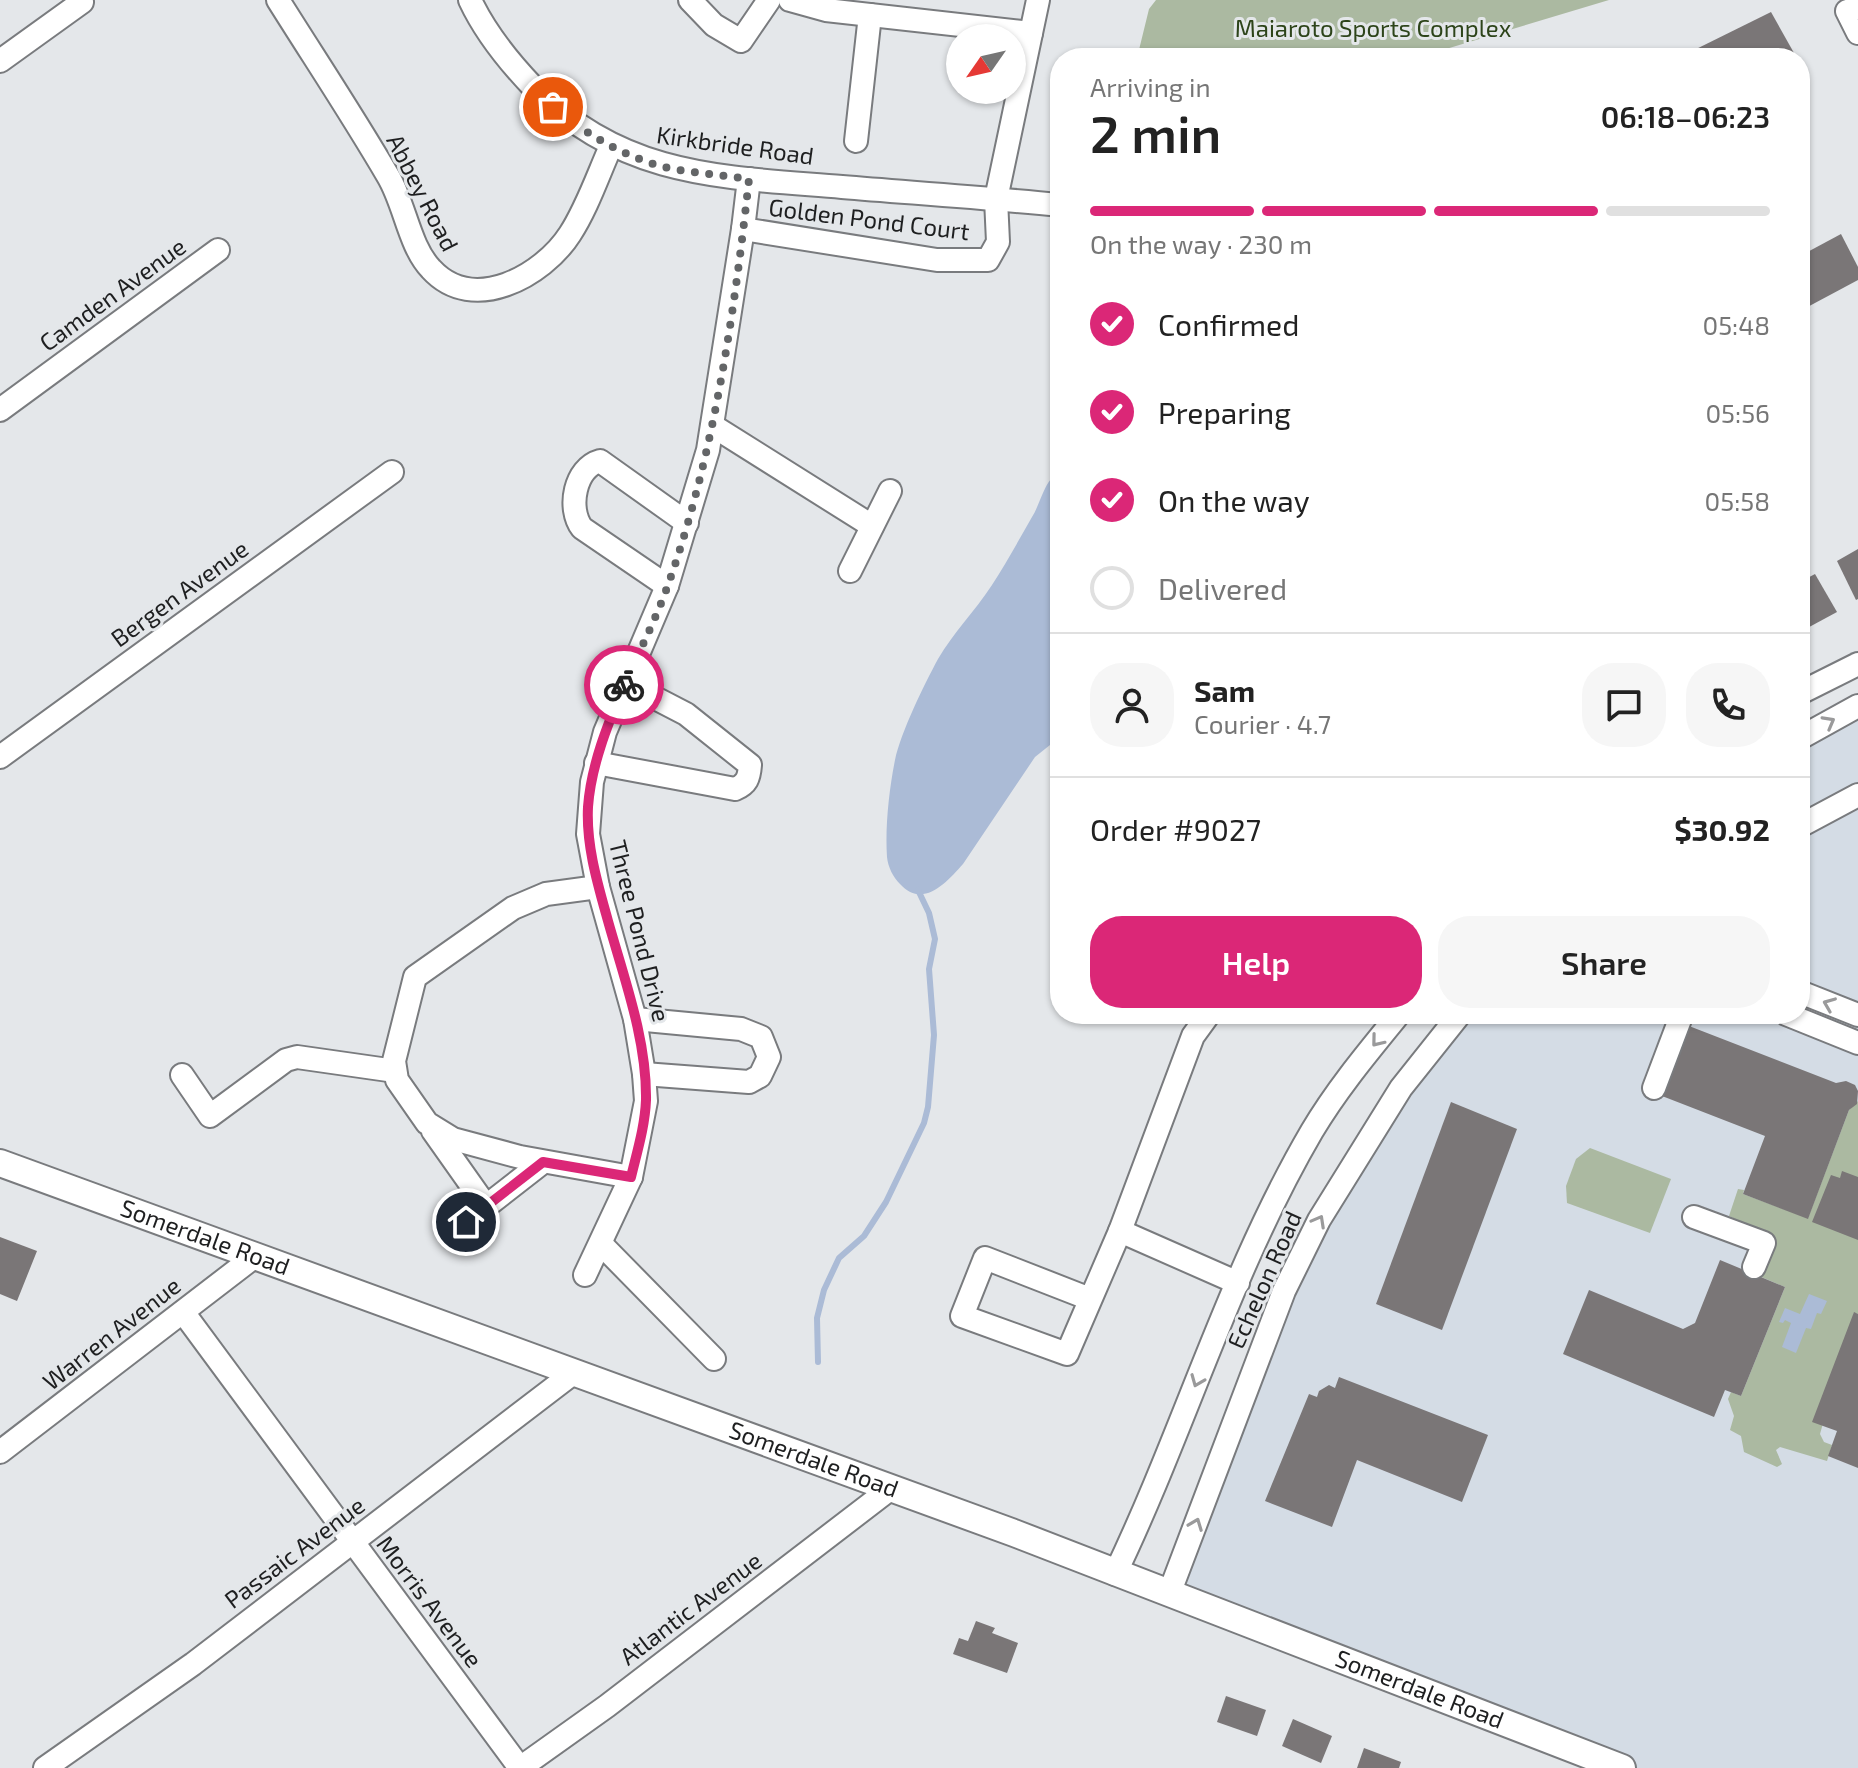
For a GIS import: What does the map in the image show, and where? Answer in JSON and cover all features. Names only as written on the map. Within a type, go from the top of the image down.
[{"type":"main road","name":"Somerdale Road","points":[[0,1163],[1014,1533],[1622,1768]]},
{"type":"street","name":"Abbey Road","points":[[278,0],[400,195],[421,257],[433,272],[456,285],[473,291],[512,283],[537,268],[559,249],[571,232],[611,146]]},
{"type":"street","name":"Kirkbride Road","points":[[470,0],[513,67],[570,121],[611,146],[667,167],[749,179],[1050,204]]},
{"type":"street","points":[[690,0],[714,25],[741,41],[769,0]]},
{"type":"street","points":[[790,0],[826,10],[1031,33]]},
{"type":"street","points":[[996,199],[1038,0]]},
{"type":"street","points":[[0,61],[82,2]]},
{"type":"street","points":[[1858,8],[1847,11],[1858,33]]},
{"type":"street","points":[[856,141],[870,15]]},
{"type":"street","name":"Three Pond Drive","points":[[585,1275],[631,1177],[646,1101],[635,1019],[598,887],[588,821],[590,794],[605,732],[667,586],[713,426],[749,179]]},
{"type":"street","name":"Golden Pond Court","points":[[743,229],[937,260],[988,260],[998,242],[996,199]]},
{"type":"street","name":"Camden Avenue","points":[[0,410],[218,250]]},
{"type":"street","points":[[713,426],[872,526]]},
{"type":"street","points":[[667,586],[582,528],[577,521],[574,495],[578,482],[593,463],[600,461],[687,523]]},
{"type":"street","name":"Bergen Avenue","points":[[0,757],[392,472]]},
{"type":"street","points":[[850,571],[890,491]]},
{"type":"street","points":[[1810,688],[1858,664]]},
{"type":"street","points":[[596,763],[735,789],[749,778],[750,765],[686,714],[659,700],[623,689]]},
{"type":"street","points":[[1810,732],[1858,706]]},
{"type":"street","points":[[1810,821],[1858,795]]},
{"type":"street","points":[[486,1206],[397,1080],[394,1061],[415,977],[513,908],[546,894],[598,887]]},
{"type":"street","points":[[1810,996],[1858,1015]]},
{"type":"street","points":[[635,1019],[741,1029],[761,1037],[769,1057],[760,1076],[749,1082],[644,1074]]},
{"type":"street","points":[[1090,1299],[985,1258],[962,1316],[1067,1354],[1120,1231],[1193,1036],[1202,1024]]},
{"type":"street","name":"Echelon Road","points":[[1115,1574],[1274,1202],[1313,1130],[1391,1024]]},
{"type":"street","name":"Echelon Road","points":[[1169,1594],[1284,1291],[1319,1220],[1401,1088],[1452,1024]]},
{"type":"street","points":[[1654,1088],[1678,1024]]},
{"type":"street","points":[[1810,1024],[1858,1043]]},
{"type":"street","points":[[182,1075],[210,1116],[286,1060],[297,1057],[395,1071]]},
{"type":"street","points":[[427,1123],[453,1139],[543,1162],[631,1177]]},
{"type":"street","points":[[466,1222],[543,1162]]},
{"type":"street","points":[[1694,1217],[1764,1243],[1754,1267]]},
{"type":"street","points":[[1120,1231],[1238,1283]]},
{"type":"street","points":[[601,1244],[714,1359]]},
{"type":"street","name":"Warren Avenue","points":[[0,1452],[254,1257]]},
{"type":"street","name":"Morris Avenue","points":[[183,1312],[520,1768]]},
{"type":"street","name":"Passaic Avenue","points":[[45,1768],[193,1664],[572,1374]]},
{"type":"street","name":"Atlantic Avenue","points":[[520,1768],[607,1706],[890,1489]]},
{"type":"shaded area","points":[[1858,706],[1858,1768],[1622,1768],[1169,1594],[1284,1291],[1454,1024],[1810,1024],[1810,732]]},
{"type":"green space","name":"Maiaroto Sports Complex","points":[[1156,0],[1609,0],[1449,48],[1139,48],[1149,9]]},
{"type":"green space","points":[[1858,1101],[1858,1314],[1854,1313],[1820,1434],[1824,1442],[1832,1445],[1827,1461],[1780,1447],[1776,1450],[1782,1464],[1777,1467],[1744,1452],[1741,1436],[1730,1430],[1734,1416],[1728,1399],[1731,1392],[1741,1396],[1785,1287],[1759,1276],[1765,1233],[1729,1216],[1738,1189],[1744,1190],[1743,1194],[1808,1218],[1849,1110]]},
{"type":"green space","points":[[1590,1148],[1671,1179],[1650,1233],[1567,1203],[1566,1186],[1576,1159]]},
{"type":"water","points":[[1050,481],[1050,745],[1035,757],[963,864],[942,885],[926,894],[917,894],[897,881],[887,857],[888,808],[898,749],[938,659],[992,585]]},
{"type":"water","points":[[1809,1294],[1827,1301],[1821,1314],[1817,1313],[1811,1329],[1806,1328],[1796,1353],[1782,1347],[1791,1323],[1785,1320],[1779,1322],[1785,1308],[1800,1314]]},
{"type":"building","points":[[1771,12],[1791,48],[1698,48]]},
{"type":"building","points":[[1841,234],[1858,267],[1858,280],[1810,306],[1810,251]]},
{"type":"building","points":[[1858,549],[1858,599],[1856,600],[1837,561]]},
{"type":"building","points":[[1815,574],[1837,612],[1810,627],[1810,577]]},
{"type":"building","points":[[1689,1026],[1836,1083],[1846,1081],[1855,1085],[1857,1104],[1849,1110],[1808,1219],[1743,1194],[1765,1136],[1662,1096]]},
{"type":"building","points":[[1451,1102],[1517,1129],[1442,1330],[1376,1304]]},
{"type":"building","points":[[1842,1171],[1858,1177],[1858,1240],[1812,1222],[1831,1175],[1840,1178]]},
{"type":"building","points":[[0,1237],[37,1251],[17,1301],[0,1294]]},
{"type":"building","points":[[1720,1260],[1785,1287],[1741,1396],[1725,1390],[1714,1417],[1563,1354],[1589,1290],[1683,1329],[1695,1323]]},
{"type":"building","points":[[1854,1312],[1858,1314],[1858,1468],[1828,1456],[1837,1431],[1812,1422]]},
{"type":"building","points":[[1339,1377],[1488,1435],[1462,1502],[1357,1460],[1332,1527],[1265,1501],[1309,1394],[1317,1397],[1319,1391],[1329,1385],[1335,1388]]},
{"type":"building","points":[[976,1621],[995,1628],[992,1633],[1018,1643],[1007,1673],[953,1654],[959,1638],[968,1641]]},
{"type":"building","points":[[1226,1696],[1266,1710],[1257,1736],[1217,1722]]},
{"type":"building","points":[[1293,1719],[1332,1736],[1321,1763],[1282,1746]]},
{"type":"building","points":[[1364,1748],[1401,1762],[1399,1768],[1357,1768]]},
{"type":"waterway","points":[[818,1362],[817,1318],[824,1290],[839,1258],[864,1236],[886,1202],[924,1123],[928,1107],[934,1035],[929,969],[935,939],[929,913],[918,890]]},
{"type":"way so far","points":[[553,107],[578,127],[640,159],[667,167],[749,179],[708,450],[667,586],[624,685]]},
{"type":"route","points":[[466,1222],[543,1162],[631,1177],[646,1101],[644,1074],[635,1019],[598,887],[588,834],[592,782],[605,732],[624,685]]}]
